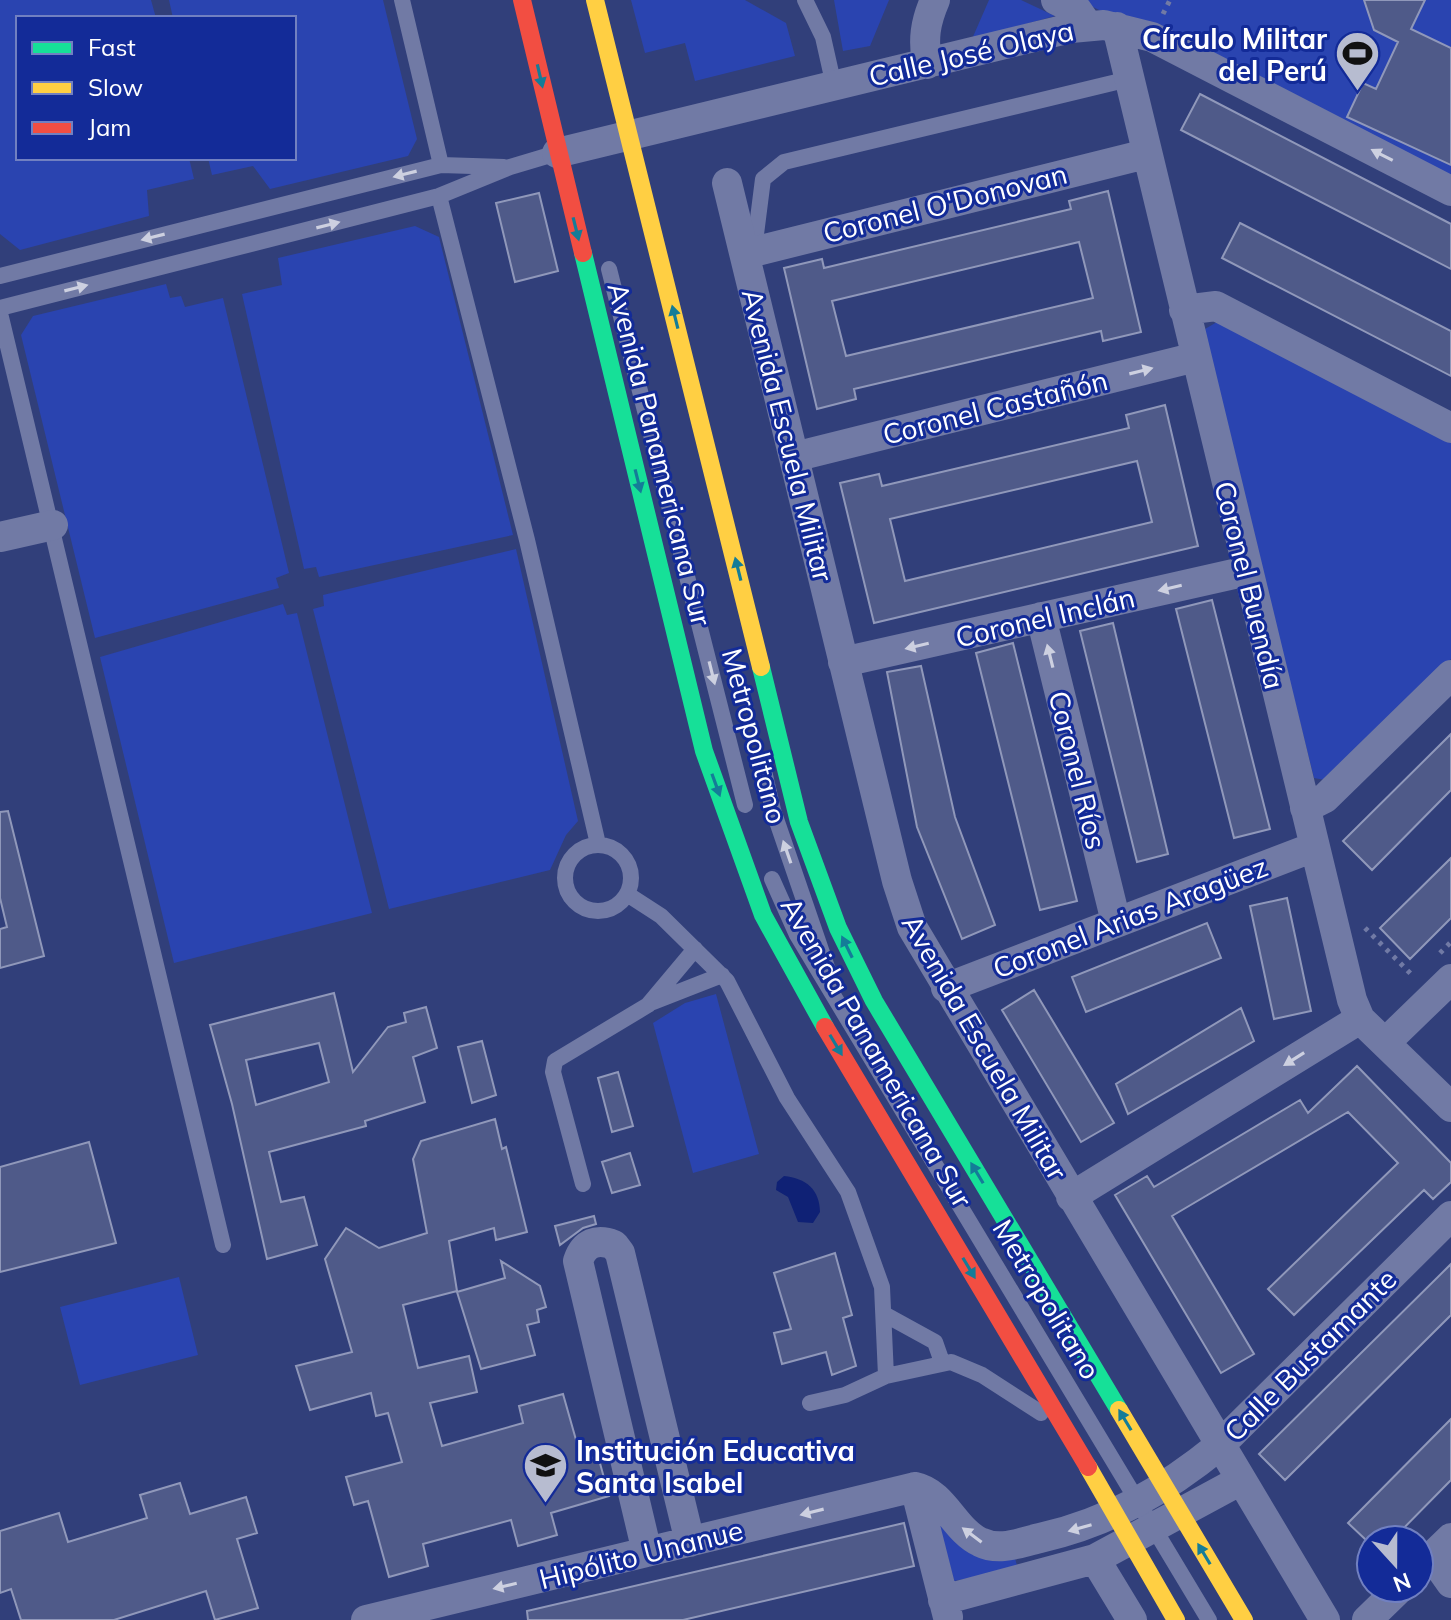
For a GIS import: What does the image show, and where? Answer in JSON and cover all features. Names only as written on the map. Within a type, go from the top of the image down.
[{"type":"main road","name":"Avenida Panamericana Sur","points":[[522,0],[572,149],[704,751],[763,915],[808,999],[1073,1440],[1139,1502],[1155,1529],[1176,1620]]},
{"type":"main road","name":"Avenida Panamericana Sur","points":[[595,0],[619,143],[799,822],[838,928],[1139,1502],[1155,1529],[1244,1620]]},
{"type":"street","points":[[927,64],[923,42],[926,21],[935,0]]},
{"type":"street","points":[[1056,0],[1103,26],[1152,37],[1451,191]]},
{"type":"street","name":"Calle José Olaya","points":[[572,149],[619,143],[834,86],[1103,26]]},
{"type":"street","name":"Coronel Buendía","points":[[1103,26],[1129,79],[1352,1000],[1360,1019],[1451,1107]]},
{"type":"street","name":"Coronel O'Donovan","points":[[750,252],[1146,154]]},
{"type":"street","name":"Avenida Escuela Militar","points":[[727,183],[750,252],[794,457],[904,904],[922,948],[1325,1620]]},
{"type":"street","points":[[1184,310],[1216,306],[1451,428]]},
{"type":"street","name":"Coronel Castañón","points":[[794,457],[1196,357]]},
{"type":"street","points":[[0,537],[53,525]]},
{"type":"street","name":"Coronel Inclán","points":[[843,662],[1247,571]]},
{"type":"street","name":"Coronel Ríos","points":[[1041,617],[1116,922]]},
{"type":"street","points":[[1305,808],[1325,798],[1451,675]]},
{"type":"street","name":"Coronel Arias Aragüez","points":[[946,988],[1314,847]]},
{"type":"street","points":[[1385,1043],[1451,979]]},
{"type":"street","points":[[1071,1197],[1360,1019]]},
{"type":"street","name":"Calle Bustamante","points":[[915,1487],[937,1499],[970,1536],[992,1547],[1049,1536],[1139,1502],[1220,1445],[1451,1216]]},
{"type":"street","points":[[647,1552],[578,1261],[587,1245],[596,1241],[614,1245],[620,1253],[690,1542]]},
{"type":"street","points":[[608,1389],[650,1379]]},
{"type":"street","name":"Calle Bustamante","points":[[946,1610],[1095,1559],[1241,1480]]},
{"type":"street","points":[[915,1487],[946,1610]]},
{"type":"street","name":"Hipólito Unanue","points":[[366,1620],[444,1611],[647,1552],[915,1487]]},
{"type":"street","points":[[1435,1556],[1451,1583]]},
{"type":"street","points":[[1095,1559],[1132,1620]]},
{"type":"street","points":[[1367,1620],[1384,1604]]},
{"type":"lane","points":[[402,0],[441,165]]},
{"type":"lane","points":[[578,0],[619,143]]},
{"type":"lane","points":[[805,0],[823,37],[834,86]]},
{"type":"lane","points":[[750,252],[763,179],[784,162],[1129,79]]},
{"type":"lane","points":[[223,1245],[0,310],[439,196],[510,167],[572,149]]},
{"type":"lane","points":[[0,276],[441,165],[510,167]]},
{"type":"lane","points":[[439,196],[527,540],[598,844]]},
{"type":"lane","name":"Metropolitano","points":[[606,257],[749,820]]},
{"type":"lane","name":"Metropolitano","points":[[759,749],[773,810],[840,1005]]},
{"type":"lane","points":[[598,844],[617,850],[624,857],[631,875],[627,894],[610,908],[599,910],[578,905],[570,896],[565,877],[567,867],[579,851],[598,844]]},
{"type":"lane","name":"Metropolitano","points":[[765,864],[797,935],[1209,1620]]},
{"type":"lane","points":[[627,894],[661,916],[722,975],[787,1098],[854,1204],[880,1277],[886,1376]]},
{"type":"lane","points":[[648,1005],[695,949]]},
{"type":"lane","points":[[583,1184],[553,1072],[555,1061],[648,1005],[722,975]]},
{"type":"lane","points":[[884,1314],[935,1342],[942,1362]]},
{"type":"lane","points":[[810,1403],[845,1395],[886,1376],[942,1362],[958,1363],[993,1381],[1073,1440]]},
{"type":"path","points":[[1356,919],[1415,978]]},
{"type":"shaded area","points":[[0,0],[151,0],[155,16],[16,16],[16,160],[189,160],[194,179],[147,190],[149,216],[20,250],[0,234]]},
{"type":"shaded area","points":[[169,0],[383,0],[417,139],[408,156],[270,189],[253,166],[212,175],[208,160],[296,160],[296,16],[173,16]]},
{"type":"shaded area","points":[[631,0],[745,0],[786,23],[795,56],[695,81],[685,43],[645,53]]},
{"type":"shaded area","points":[[834,0],[889,0],[870,46],[843,51]]},
{"type":"shaded area","points":[[989,0],[1021,0],[1055,16],[972,39]]},
{"type":"shaded area","name":"Círculo Militar del Perú","points":[[1079,0],[1451,0],[1451,185]]},
{"type":"shaded area","points":[[415,226],[439,237],[513,535],[319,577],[316,567],[304,569],[242,294],[282,285],[278,258]]},
{"type":"shaded area","points":[[166,284],[170,298],[181,296],[185,307],[223,298],[289,573],[276,578],[279,588],[95,638],[21,335],[33,316]]},
{"type":"shaded area","points":[[1217,322],[1451,439],[1451,659],[1325,780],[1314,778],[1203,336],[1205,329]]},
{"type":"shaded area","points":[[516,549],[578,821],[566,835],[550,870],[389,909],[313,609],[324,606],[323,595]]},
{"type":"shaded area","points":[[283,604],[287,615],[297,613],[372,913],[174,963],[100,657]]},
{"type":"shaded area","points":[[716,994],[759,1154],[693,1173],[653,1023],[685,1003]]},
{"type":"shaded area","points":[[784,1176],[805,1182],[814,1191],[820,1212],[813,1223],[798,1222],[788,1197],[776,1190],[777,1182]]},
{"type":"shaded area","points":[[179,1277],[198,1355],[80,1385],[60,1307]]},
{"type":"shaded area","points":[[939,1524],[1014,1555],[1018,1569],[954,1581]]},
{"type":"building","points":[[1364,0],[1425,0],[1411,29],[1451,48],[1451,165],[1347,117],[1363,83],[1376,89],[1398,42],[1374,30]]},
{"type":"building","points":[[1200,94],[1451,224],[1451,269],[1181,130]]},
{"type":"building","points":[[1108,191],[1141,332],[1103,341],[1101,331],[854,389],[856,399],[817,409],[784,268],[822,259],[824,268],[1071,209],[1069,201]],"holes":[[[1079,242],[1093,298],[846,356],[832,301]]]},
{"type":"building","points":[[539,193],[558,271],[515,282],[496,203]]},
{"type":"building","points":[[1240,223],[1451,331],[1451,376],[1222,258]]},
{"type":"building","points":[[1165,405],[1198,546],[874,623],[840,483],[879,474],[882,486],[1129,428],[1126,415]],"holes":[[[1137,461],[1152,522],[905,581],[890,519]]]},
{"type":"building","points":[[1212,600],[1270,829],[1234,838],[1176,609]]},
{"type":"building","points":[[1113,623],[1168,854],[1137,862],[1080,631]]},
{"type":"building","points":[[1013,643],[1077,901],[1040,910],[976,653]]},
{"type":"building","points":[[921,666],[955,817],[995,925],[962,939],[917,827],[887,672]]},
{"type":"building","points":[[1451,734],[1451,790],[1372,870],[1343,841]]},
{"type":"building","points":[[8,811],[44,956],[0,968],[0,929],[7,927],[0,898],[0,812]]},
{"type":"building","points":[[1451,858],[1451,918],[1410,959],[1380,928]]},
{"type":"building","points":[[1287,898],[1311,1011],[1274,1019],[1250,906]]},
{"type":"building","points":[[1207,923],[1221,958],[1086,1012],[1072,977]]},
{"type":"building","points":[[1034,990],[1114,1123],[1081,1142],[1002,1010]]},
{"type":"building","points":[[334,993],[353,1072],[388,1027],[406,1022],[404,1013],[426,1007],[437,1048],[413,1057],[425,1102],[365,1121],[366,1126],[269,1152],[281,1202],[304,1197],[317,1245],[267,1259],[232,1104],[210,1025]],"holes":[[[319,1043],[329,1082],[256,1105],[246,1060]]]},
{"type":"building","points":[[1241,1008],[1254,1041],[1128,1114],[1116,1084]]},
{"type":"building","points":[[482,1041],[496,1095],[472,1103],[458,1047]]},
{"type":"building","points":[[1357,1066],[1451,1163],[1451,1182],[1433,1199],[1424,1190],[1294,1315],[1268,1289],[1398,1163],[1348,1112],[1172,1216],[1254,1354],[1221,1373],[1115,1195],[1147,1176],[1154,1187],[1300,1100],[1308,1113]]},
{"type":"building","points":[[618,1072],[633,1126],[612,1132],[598,1078]]},
{"type":"building","points":[[495,1119],[502,1149],[506,1147],[527,1232],[496,1240],[494,1228],[449,1241],[457,1291],[403,1305],[418,1368],[469,1356],[477,1392],[430,1403],[442,1446],[523,1423],[519,1406],[563,1394],[582,1461],[598,1456],[609,1496],[551,1513],[557,1535],[518,1546],[511,1520],[423,1544],[428,1566],[389,1577],[368,1501],[354,1505],[346,1477],[402,1462],[388,1413],[376,1416],[371,1393],[310,1410],[296,1366],[352,1352],[325,1259],[346,1228],[379,1248],[427,1233],[413,1159],[421,1141]]},
{"type":"building","points":[[89,1142],[116,1243],[0,1272],[0,1167]]},
{"type":"building","points":[[630,1153],[640,1185],[612,1193],[602,1162]]},
{"type":"building","points":[[594,1216],[596,1224],[583,1228],[560,1245],[555,1226]]},
{"type":"building","points":[[835,1253],[852,1315],[843,1318],[856,1366],[832,1375],[826,1352],[782,1364],[774,1333],[791,1329],[774,1273]]},
{"type":"building","points":[[501,1261],[540,1286],[546,1307],[537,1310],[539,1322],[527,1325],[535,1355],[481,1369],[457,1292],[505,1278]]},
{"type":"building","points":[[1451,1264],[1451,1315],[1285,1480],[1259,1454]]},
{"type":"building","points":[[1451,1419],[1451,1480],[1408,1524],[1355,1524],[1355,1530],[1348,1523]]},
{"type":"building","points":[[180,1483],[190,1514],[246,1497],[257,1533],[237,1539],[258,1608],[215,1620],[206,1591],[114,1620],[21,1620],[11,1589],[0,1593],[0,1531],[59,1513],[68,1542],[147,1518],[140,1495]]},
{"type":"building","points":[[904,1523],[914,1566],[683,1620],[528,1620],[527,1611]]},
{"type":"traffic: fast","points":[[583,253],[704,751],[763,915],[825,1027]]},
{"type":"traffic: fast","points":[[761,667],[799,822],[838,928],[874,1001],[1119,1410]]},
{"type":"traffic: slow","points":[[595,0],[761,667]]},
{"type":"traffic: slow","points":[[1119,1410],[1244,1620]]},
{"type":"traffic: slow","points":[[1088,1467],[1176,1620]]},
{"type":"traffic: jam","points":[[522,0],[583,253]]},
{"type":"traffic: jam","points":[[825,1027],[1088,1467]]},
{"type":"place","name":"Círculo Militar del Perú","points":[[1358,93]]},
{"type":"place","name":"Institución Educativa Santa Isabel","points":[[545,1505]]}]
